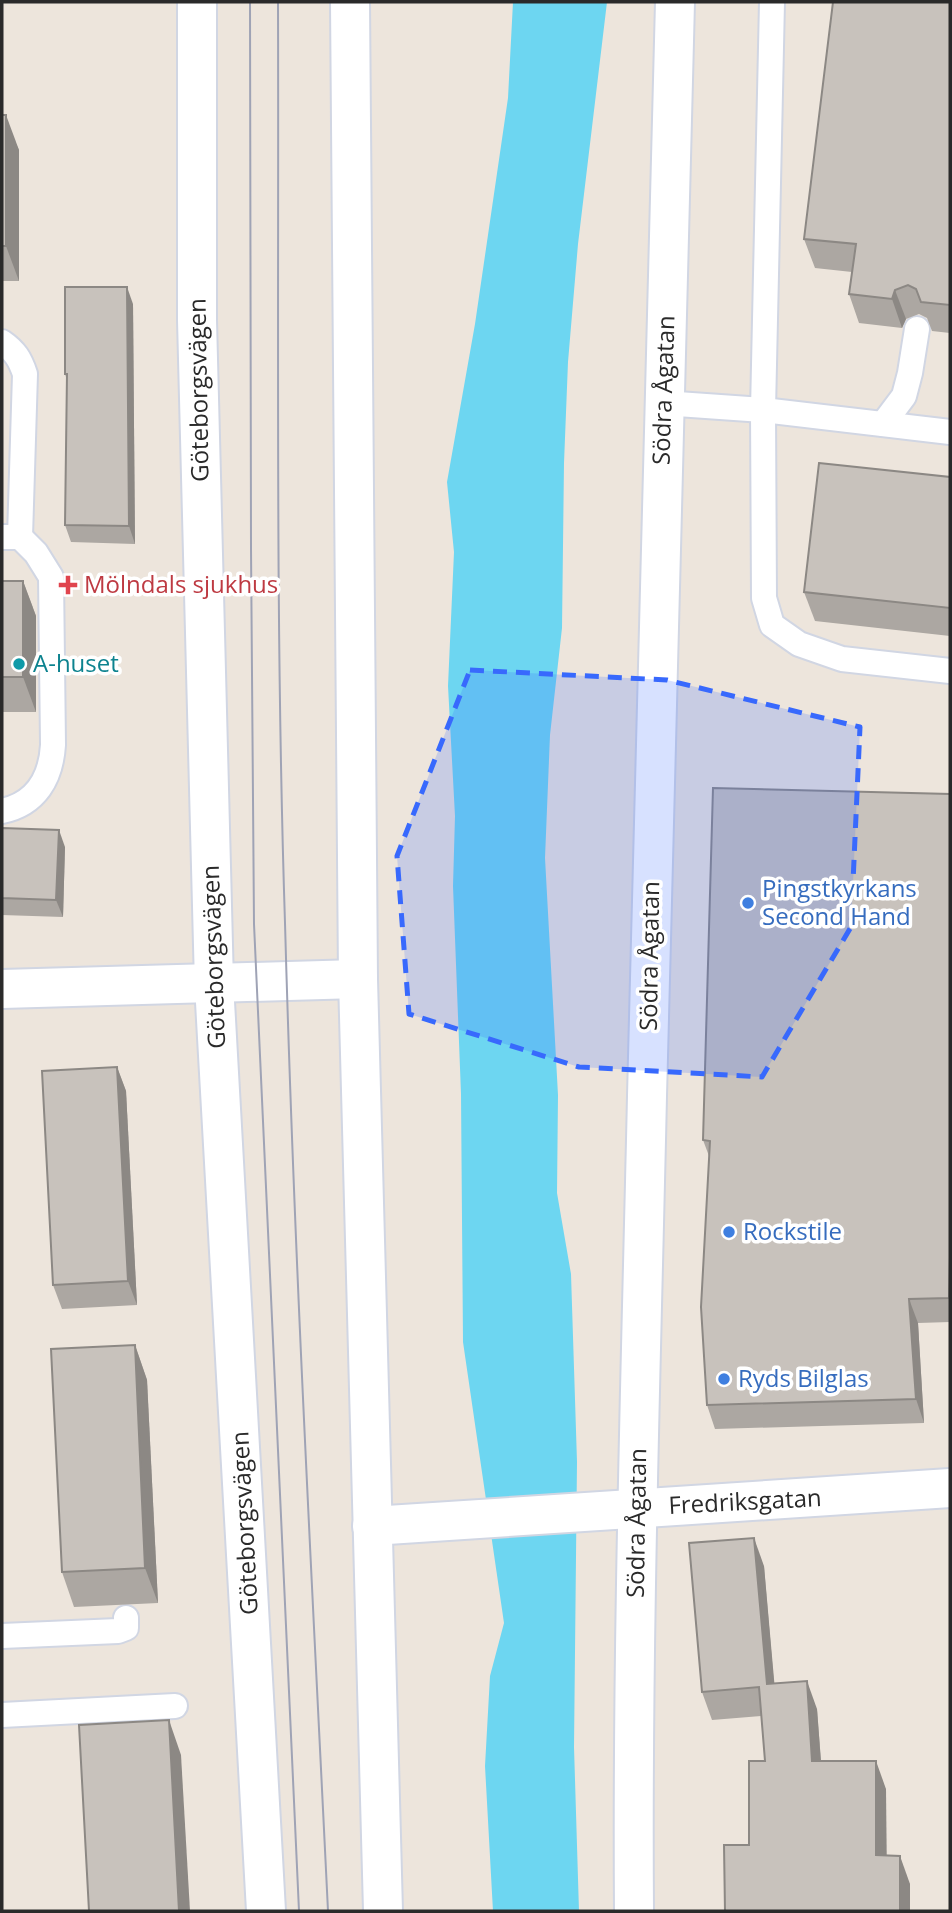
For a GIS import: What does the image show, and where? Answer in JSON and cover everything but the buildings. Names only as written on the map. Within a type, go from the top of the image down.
[{"type":"main road","name":"Göteborgsvägen","points":[[197,2],[197,320],[214,985],[266,1911]]},
{"type":"main road","points":[[350,2],[358,979],[383,1911]]},
{"type":"main road","name":"Södra Ågatan","points":[[634,1911],[633,1785],[622,1509],[663,403],[675,2]]},
{"type":"main road","points":[[2,989],[358,979]]},
{"type":"main road","name":"Fredriksgatan","points":[[372,1526],[950,1488]]},
{"type":"lane","points":[[772,2],[763,410],[764,598],[772,625],[799,643],[842,659],[950,671]]},
{"type":"lane","points":[[883,424],[904,397],[916,329]]},
{"type":"lane","points":[[2,341],[20,359],[25,374],[11,537],[36,553],[51,577],[52,765],[45,783],[33,797],[15,809],[2,811]]},
{"type":"lane","points":[[663,403],[763,410],[950,432]]},
{"type":"lane","points":[[2,1636],[118,1631],[126,1628],[125,1618]]},
{"type":"lane","points":[[2,1715],[175,1706]]},
{"type":"highlighted area","points":[[470,670],[667,680],[860,727],[851,927],[762,1077],[579,1067],[409,1014],[397,856]]},
{"type":"water","points":[[513,2],[607,2],[578,244],[568,362],[562,628],[550,735],[545,858],[558,1095],[557,1193],[571,1274],[577,1462],[574,1747],[579,1911],[493,1911],[485,1766],[490,1676],[504,1623],[463,1342],[461,1094],[453,886],[455,816],[448,686],[454,552],[447,482],[475,324],[508,98]]},
{"type":"tram line","points":[[250,2],[254,924],[299,1911]]},
{"type":"tram line","points":[[278,2],[282,808],[298,1294],[328,1911]]},
{"type":"place","name":"Mölndals sjukhus","points":[[68,585]]},
{"type":"place","name":"A-huset","points":[[19,664]]},
{"type":"place","name":"Pingstkyrkans Second Hand","points":[[748,903]]},
{"type":"place","name":"Rockstile","points":[[729,1232]]},
{"type":"place","name":"Ryds Bilglas","points":[[724,1379]]}]
